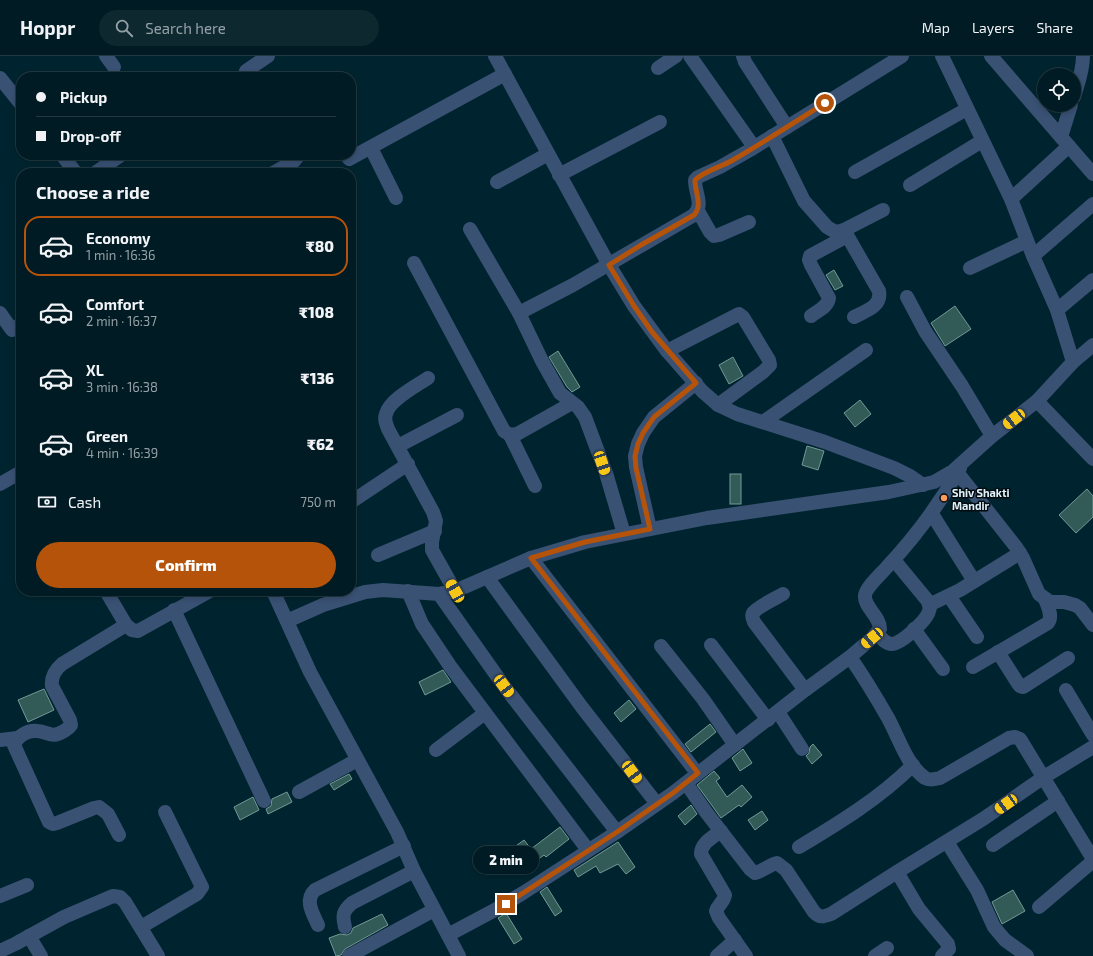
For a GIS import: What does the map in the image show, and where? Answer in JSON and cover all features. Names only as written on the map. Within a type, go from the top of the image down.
[{"type":"street","points":[[252,66],[268,56]]},
{"type":"street","points":[[495,56],[609,265],[634,306],[667,351],[696,383],[718,404],[737,414],[825,442],[894,468],[923,485]]},
{"type":"street","points":[[658,68],[676,56]]},
{"type":"street","points":[[690,56],[754,147]]},
{"type":"street","points":[[743,56],[745,62],[787,127]]},
{"type":"street","points":[[749,222],[714,236],[707,228],[698,211],[699,206],[695,180],[698,176],[720,167],[754,147],[902,56]]},
{"type":"street","points":[[942,56],[1011,199],[1033,256],[1057,310],[1073,362]]},
{"type":"street","points":[[991,56],[1093,174]]},
{"type":"street","points":[[1083,56],[1093,66]]},
{"type":"street","points":[[1081,74],[1083,56]]},
{"type":"street","points":[[356,156],[505,74]]},
{"type":"street","points":[[0,78],[16,98]]},
{"type":"street","points":[[855,172],[967,109]]},
{"type":"street","points":[[1011,199],[1065,142],[1070,112]]},
{"type":"street","points":[[560,176],[660,122]]},
{"type":"street","points":[[772,136],[804,201],[832,230],[845,233]]},
{"type":"street","points":[[910,184],[982,141]]},
{"type":"street","points":[[371,148],[396,198]]},
{"type":"street","points":[[497,182],[548,154]]},
{"type":"street","points":[[66,160],[72,168]]},
{"type":"street","points":[[102,168],[114,160]]},
{"type":"street","points":[[282,168],[295,160]]},
{"type":"street","points":[[1033,256],[1093,204]]},
{"type":"street","points":[[811,316],[826,305],[829,298],[811,265],[809,260],[810,256],[883,210]]},
{"type":"street","points":[[519,313],[609,265],[694,215],[698,211]]},
{"type":"street","points":[[470,229],[519,313],[560,394],[578,407],[585,417],[606,473],[624,534]]},
{"type":"street","points":[[845,233],[879,291],[880,296],[879,302],[875,306],[854,317]]},
{"type":"street","points":[[970,268],[1027,240]]},
{"type":"street","points":[[414,263],[500,425],[504,431],[510,435],[535,486]]},
{"type":"street","points":[[1057,310],[1093,280]]},
{"type":"street","points":[[907,297],[925,331],[962,386],[992,436]]},
{"type":"street","points":[[0,313],[12,330],[16,327]]},
{"type":"street","points":[[667,351],[739,314],[743,317],[769,360],[770,365],[764,372],[718,404]]},
{"type":"street","points":[[356,595],[365,592],[383,590],[439,594],[455,591],[531,558],[585,542],[706,518],[889,492],[934,482],[960,467],[992,436],[1037,401],[1073,362],[1093,345]]},
{"type":"street","points":[[763,422],[866,350]]},
{"type":"street","points":[[428,378],[392,403],[386,413],[385,420],[388,429],[433,512],[436,521],[432,550],[455,591]]},
{"type":"street","points":[[650,529],[636,468],[635,456],[638,444],[643,433],[654,417],[696,383]]},
{"type":"street","points":[[1037,401],[1093,459]]},
{"type":"street","points":[[510,435],[518,434],[572,403]]},
{"type":"street","points":[[398,446],[457,415]]},
{"type":"street","points":[[356,499],[408,464]]},
{"type":"street","points":[[448,935],[506,904],[617,832],[657,804],[850,657],[877,633],[880,629],[880,623],[865,600],[864,594],[932,514],[960,467]]},
{"type":"street","points":[[960,467],[1020,553],[1036,589],[1045,599],[1050,602],[1064,602],[1080,608],[1093,625]]},
{"type":"street","points":[[0,484],[16,475]]},
{"type":"street","points":[[932,514],[974,581]]},
{"type":"street","points":[[378,555],[435,531]]},
{"type":"street","points":[[929,604],[949,596],[1020,553]]},
{"type":"street","points":[[531,558],[698,773]]},
{"type":"street","points":[[877,633],[884,641],[894,644],[899,642],[923,622],[930,610],[929,604],[894,560]]},
{"type":"street","points":[[487,577],[581,706],[657,804]]},
{"type":"street","points":[[408,591],[422,624],[450,666],[588,850]]},
{"type":"street","points":[[439,594],[504,686],[617,832]]},
{"type":"street","points":[[783,594],[757,610],[753,613],[752,617],[754,622],[805,690]]},
{"type":"street","points":[[109,596],[126,625],[132,630],[138,631],[201,596]]},
{"type":"street","points":[[275,596],[310,672],[404,846],[414,870],[459,956]]},
{"type":"street","points":[[287,621],[322,606],[353,596]]},
{"type":"street","points":[[949,596],[977,636]]},
{"type":"street","points":[[973,667],[1048,623],[1050,614],[1045,599]]},
{"type":"street","points":[[174,610],[264,801]]},
{"type":"street","points":[[120,835],[108,814],[99,807],[57,823],[53,824],[49,822],[14,745],[22,734],[35,730],[58,735],[69,728],[71,725],[70,720],[52,686],[51,681],[53,674],[62,664],[126,625]]},
{"type":"street","points":[[914,629],[944,669]]},
{"type":"street","points":[[711,645],[802,749]]},
{"type":"street","points":[[661,646],[703,699],[735,745]]},
{"type":"street","points":[[998,652],[1017,682],[1023,687],[1068,658]]},
{"type":"street","points":[[850,657],[869,686],[913,765],[927,779],[933,780],[940,778],[1009,738],[1015,737],[1020,739],[1093,860],[1039,907]]},
{"type":"street","points":[[1066,690],[1093,735]]},
{"type":"street","points":[[436,750],[485,713]]},
{"type":"street","points":[[0,740],[18,738]]},
{"type":"street","points":[[686,782],[750,869],[755,873],[761,872],[773,864],[777,863],[782,866],[814,912],[818,916],[824,917],[993,813],[1044,777],[1093,747]]},
{"type":"street","points":[[299,792],[357,760]]},
{"type":"street","points":[[799,847],[834,826],[876,797],[893,784],[913,765]]},
{"type":"street","points":[[993,845],[1058,801]]},
{"type":"street","points":[[141,927],[196,894],[202,887],[165,812]]},
{"type":"street","points":[[721,831],[704,844],[701,848],[701,854],[725,895],[724,900],[717,907],[716,911],[746,956]]},
{"type":"street","points":[[947,842],[977,890],[997,931],[1005,940],[1027,956]]},
{"type":"street","points":[[318,925],[310,906],[310,894],[315,890],[404,846]]},
{"type":"street","points":[[346,927],[343,913],[346,908],[414,870]]},
{"type":"street","points":[[897,872],[919,909],[948,944],[949,949],[942,956]]},
{"type":"street","points":[[0,896],[27,885]]},
{"type":"street","points":[[0,951],[64,917],[113,896],[120,897],[125,902],[158,956]]},
{"type":"street","points":[[349,956],[434,910]]},
{"type":"street","points":[[30,936],[41,956]]},
{"type":"street","points":[[716,956],[735,940]]},
{"type":"street","points":[[875,956],[887,948]]},
{"type":"building","points":[[834,270],[843,286],[835,290],[826,275]]},
{"type":"building","points":[[955,306],[971,329],[945,346],[931,323]]},
{"type":"building","points":[[558,351],[580,387],[572,392],[567,387],[549,357]]},
{"type":"building","points":[[733,357],[743,376],[729,384],[719,365]]},
{"type":"building","points":[[860,400],[871,414],[855,427],[844,413]]},
{"type":"building","points":[[807,446],[824,451],[818,470],[802,465]]},
{"type":"building","points":[[730,474],[741,474],[741,504],[730,504]]},
{"type":"building","points":[[1087,489],[1093,496],[1093,517],[1076,533],[1059,515]]},
{"type":"building","points":[[443,670],[451,682],[425,695],[419,682]]},
{"type":"building","points":[[44,689],[54,710],[28,722],[18,700]]},
{"type":"building","points":[[629,700],[636,709],[621,722],[614,713]]},
{"type":"building","points":[[710,724],[716,732],[691,752],[685,744]]},
{"type":"building","points":[[813,744],[822,755],[812,764],[806,756]]},
{"type":"building","points":[[743,749],[752,763],[740,771],[732,758]]},
{"type":"building","points":[[714,771],[720,778],[716,781],[727,797],[742,785],[752,797],[741,807],[739,805],[721,818],[697,785]]},
{"type":"building","points":[[349,774],[352,779],[334,790],[330,784]]},
{"type":"building","points":[[287,792],[292,802],[268,814],[266,809],[271,806],[272,799]]},
{"type":"building","points":[[253,797],[259,810],[240,820],[234,807]]},
{"type":"building","points":[[691,805],[697,814],[685,825],[678,816]]},
{"type":"building","points":[[762,811],[768,820],[755,830],[748,820]]},
{"type":"building","points":[[560,827],[569,839],[546,857],[544,855],[528,867],[513,848],[524,840],[531,849]]},
{"type":"building","points":[[618,842],[635,867],[626,874],[618,864],[600,873],[596,866],[578,877],[574,870]]},
{"type":"building","points":[[547,887],[562,911],[555,916],[540,892]]},
{"type":"building","points":[[1013,890],[1025,911],[1002,924],[992,902]]},
{"type":"building","points":[[506,913],[522,939],[514,944],[498,918]]},
{"type":"building","points":[[382,914],[388,925],[345,949],[341,955],[336,956],[329,938],[340,934],[347,935],[351,933],[353,928]]},
{"type":"place","name":"Shiv Shakti Mandir","points":[[944,498]]},
{"type":"route","points":[[506,904],[617,832],[673,793],[698,773],[531,558],[548,551],[650,529],[636,468],[635,456],[638,444],[643,433],[654,417],[696,383],[652,332],[609,265],[694,215],[698,211],[699,206],[695,180],[698,176],[720,167],[750,150],[825,103]]}]
